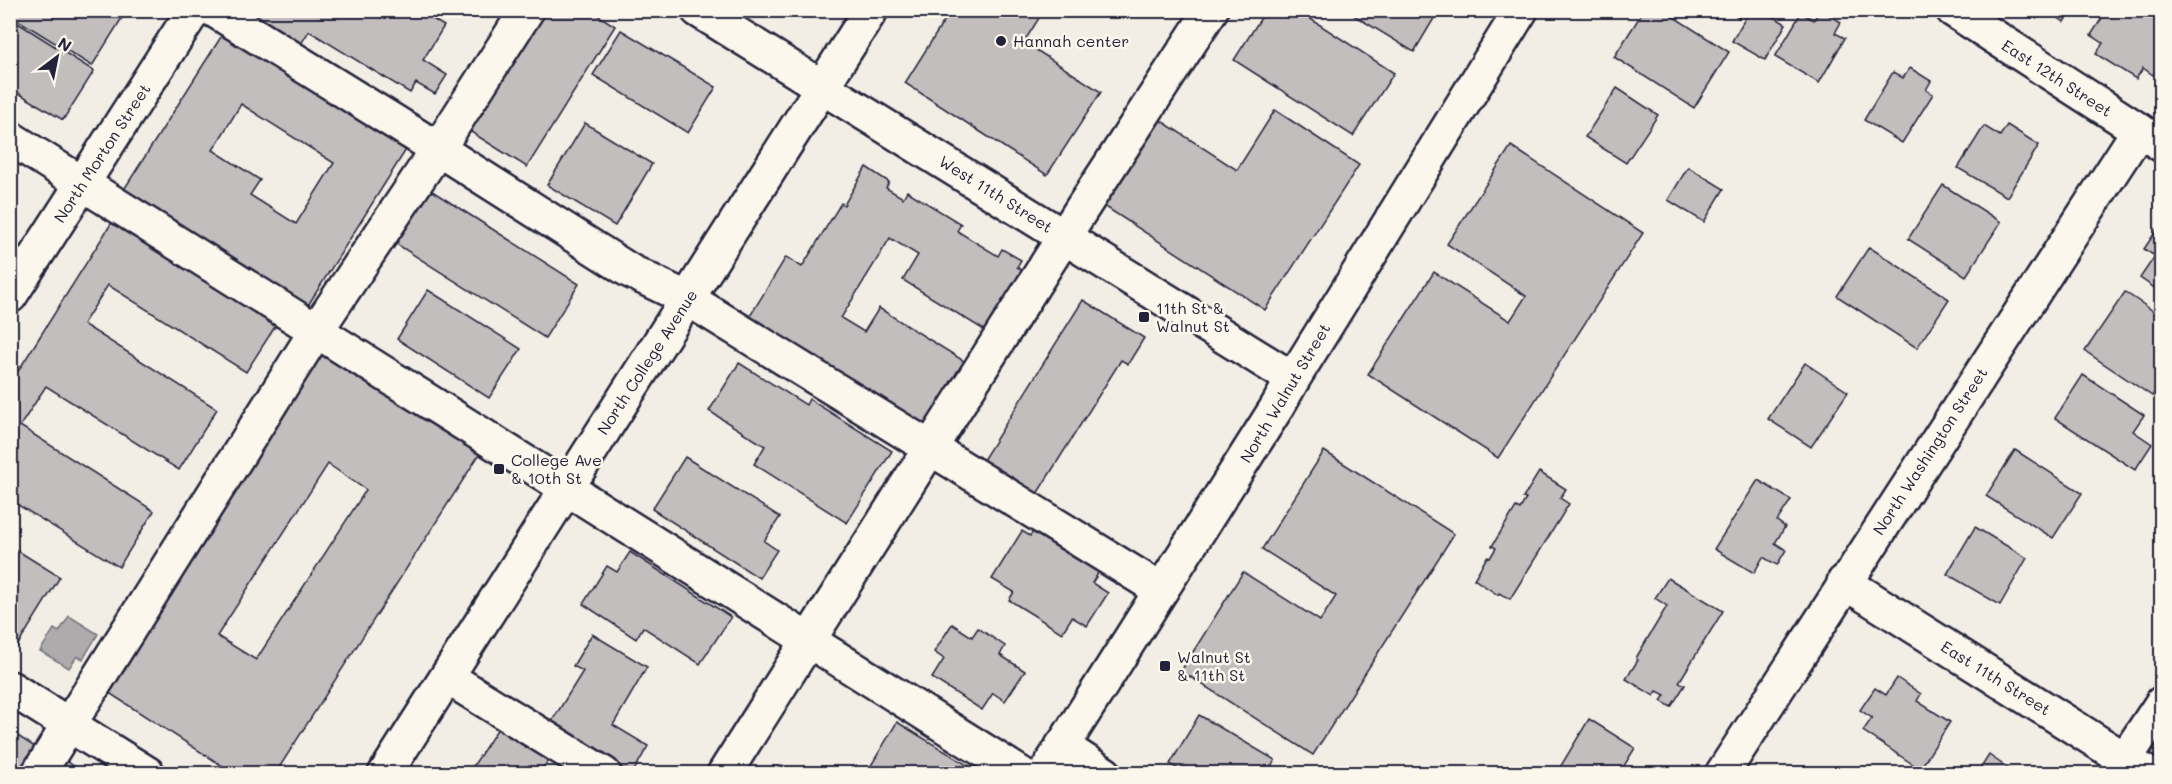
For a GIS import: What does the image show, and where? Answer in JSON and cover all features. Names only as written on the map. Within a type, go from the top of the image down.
[{"type":"street","name":"North Morton Street","points":[[10,296],[194,10]]},
{"type":"street","points":[[214,10],[630,271],[688,299],[1161,590]]},
{"type":"street","points":[[38,774],[316,331],[438,149],[527,10]]},
{"type":"street","name":"West 11th Street","points":[[698,10],[1293,379]]},
{"type":"street","name":"North College Avenue","points":[[385,774],[871,10]]},
{"type":"street","points":[[724,774],[1211,10]]},
{"type":"street","name":"North Walnut Street","points":[[1045,774],[1277,407],[1521,10]]},
{"type":"street","name":"East 12th Street","points":[[1953,10],[2150,137]]},
{"type":"street","name":"North Washington Street","points":[[1722,774],[1844,582],[2150,137]]},
{"type":"street","points":[[10,138],[1021,774]]},
{"type":"street","name":"East 11th Street","points":[[1844,582],[2129,769]]},
{"type":"street","points":[[447,677],[604,774]]},
{"type":"street","points":[[10,688],[148,774]]},
{"type":"street","points":[[2129,769],[2162,703]]},
{"type":"street","points":[[1062,746],[1105,774]]},
{"type":"shaded area","points":[[69,616],[98,634],[83,659],[77,656],[69,668],[40,651],[54,629],[59,632]]},
{"type":"building","points":[[10,10],[127,10],[92,66],[10,15]]},
{"type":"building","points":[[250,10],[418,10],[444,26],[423,60],[447,75],[435,94],[416,83],[410,93],[309,31],[294,55],[242,23]]},
{"type":"building","points":[[536,10],[590,10],[615,26],[527,167],[463,127]]},
{"type":"building","points":[[951,10],[1044,10],[1024,42],[1101,92],[1047,175],[905,83]]},
{"type":"building","points":[[1266,10],[1297,10],[1394,73],[1353,136],[1234,60]]},
{"type":"building","points":[[1345,10],[1439,10],[1414,52]]},
{"type":"building","points":[[1644,10],[1663,10],[1729,52],[1694,108],[1614,57]]},
{"type":"building","points":[[1728,10],[1744,10],[1739,18]]},
{"type":"building","points":[[1750,10],[1763,10],[1786,24],[1765,60],[1732,41]]},
{"type":"building","points":[[1820,10],[1841,22],[1835,33],[1845,38],[1819,83],[1775,57],[1801,13],[1814,20]]},
{"type":"building","points":[[2047,10],[2071,10],[2064,22]]},
{"type":"building","points":[[2107,10],[2152,10],[2162,17],[2162,62],[2153,75],[2143,68],[2136,79],[2096,54],[2103,43],[2091,35]]},
{"type":"building","points":[[10,18],[94,71],[63,120],[10,88]]},
{"type":"building","points":[[226,29],[409,145],[307,307],[123,191]],"holes":[[[241,104],[334,163],[296,224],[250,195],[260,180],[213,150]]]},
{"type":"building","points":[[621,30],[716,87],[688,133],[593,75]]},
{"type":"building","points":[[1910,68],[1931,81],[1926,90],[1933,94],[1902,143],[1864,120],[1893,72],[1903,78]]},
{"type":"building","points":[[1617,88],[1658,115],[1626,163],[1585,137]]},
{"type":"building","points":[[1275,110],[1359,165],[1265,310],[1098,202],[1154,116],[1237,170]]},
{"type":"building","points":[[585,123],[652,164],[615,226],[547,185]]},
{"type":"building","points":[[2007,125],[2039,145],[2007,197],[1958,168],[1984,126],[2000,136]]},
{"type":"building","points":[[1511,146],[1643,233],[1498,458],[1368,374],[1434,272],[1510,321],[1526,296],[1447,244]]},
{"type":"building","points":[[866,167],[889,182],[886,188],[903,198],[907,191],[961,224],[957,231],[998,256],[1002,249],[1021,260],[1017,267],[1029,275],[1008,310],[1000,305],[984,330],[903,280],[918,255],[890,238],[841,318],[864,332],[879,308],[967,363],[928,430],[747,321],[786,257],[802,267],[841,203],[844,205]]},
{"type":"building","points":[[1688,167],[1724,189],[1704,222],[1668,200]]},
{"type":"building","points":[[10,168],[17,172],[10,183]]},
{"type":"building","points":[[421,184],[579,284],[545,338],[387,238]]},
{"type":"building","points":[[1943,185],[2001,222],[1966,276],[1908,239]]},
{"type":"building","points":[[114,219],[278,322],[246,372],[108,285],[83,324],[217,409],[179,470],[46,386],[20,426],[154,511],[119,567],[10,500],[10,384]]},
{"type":"building","points":[[2162,222],[2162,293],[2140,278],[2155,256],[2144,249]]},
{"type":"building","points":[[1869,247],[1949,299],[1917,348],[1837,296]]},
{"type":"building","points":[[428,290],[521,349],[489,398],[397,339]]},
{"type":"building","points":[[2125,292],[2162,317],[2162,383],[2152,396],[2085,351]]},
{"type":"building","points":[[1083,300],[1144,338],[1128,364],[1121,360],[1032,502],[978,468]]},
{"type":"building","points":[[320,343],[486,444],[275,774],[235,774],[103,689]],"holes":[[[328,464],[366,490],[256,660],[217,636]]]},
{"type":"building","points":[[739,363],[806,405],[809,399],[892,451],[847,523],[754,464],[765,446],[709,411]]},
{"type":"building","points":[[1805,363],[1848,392],[1811,447],[1768,419]]},
{"type":"building","points":[[2083,375],[2144,415],[2133,431],[2152,444],[2135,470],[2055,418]]},
{"type":"building","points":[[2015,450],[2082,493],[2053,538],[1986,496]]},
{"type":"building","points":[[1324,451],[1454,534],[1313,755],[1181,671],[1243,572],[1320,621],[1336,596],[1262,549]]},
{"type":"building","points":[[685,457],[780,517],[764,541],[777,550],[759,578],[652,509]]},
{"type":"building","points":[[1539,472],[1566,489],[1560,498],[1569,504],[1510,599],[1499,593],[1498,595],[1474,579],[1487,557],[1490,558],[1496,548],[1492,546],[1516,507],[1520,509],[1526,499],[1523,498]]},
{"type":"building","points":[[1758,480],[1791,500],[1777,521],[1785,527],[1775,543],[1786,550],[1777,565],[1763,557],[1754,573],[1714,549]]},
{"type":"building","points":[[1036,527],[1102,567],[1092,583],[1108,593],[1087,626],[1072,617],[1062,633],[1009,600],[1014,592],[992,579],[1022,531],[1030,536]]},
{"type":"building","points":[[1975,527],[2027,558],[2000,605],[1947,574]]},
{"type":"building","points":[[10,546],[60,577],[16,648],[10,644]]},
{"type":"building","points":[[630,552],[731,617],[700,664],[643,627],[636,639],[583,604],[607,566],[617,572]]},
{"type":"building","points":[[1668,578],[1723,611],[1679,682],[1685,685],[1671,707],[1661,701],[1665,695],[1657,691],[1654,696],[1626,679],[1667,606],[1655,598]]},
{"type":"building","points":[[952,624],[972,637],[978,628],[1005,646],[1000,655],[1025,671],[1005,701],[993,693],[982,710],[932,678],[944,659],[934,652]]},
{"type":"building","points":[[592,634],[647,667],[613,725],[648,746],[632,774],[549,726],[583,671],[573,666]]},
{"type":"building","points":[[1897,678],[1921,694],[1917,701],[1950,722],[1920,769],[1863,731],[1872,718],[1860,710],[1875,688],[1886,695]]},
{"type":"building","points":[[1199,715],[1275,760],[1267,774],[1186,774],[1170,764]]},
{"type":"building","points":[[1589,719],[1635,748],[1619,774],[1556,774]]},
{"type":"building","points":[[502,722],[552,755],[543,768],[552,774],[468,774]]},
{"type":"building","points":[[897,722],[977,771],[976,774],[866,774]]},
{"type":"building","points":[[10,731],[35,747],[19,774],[10,774]]},
{"type":"building","points":[[1989,755],[2012,771],[2011,774],[1977,774]]},
{"type":"building","points":[[62,758],[86,774],[51,774]]},
{"type":"building","points":[[1840,767],[1849,774],[1836,774]]},
{"type":"place","name":"Hannah center","points":[[1001,41]]},
{"type":"place","name":"11th St & Walnut St","points":[[1144,317]]},
{"type":"place","name":"College Ave & 10th St","points":[[499,469]]},
{"type":"place","name":"Walnut St & 11th St","points":[[1165,666]]}]
